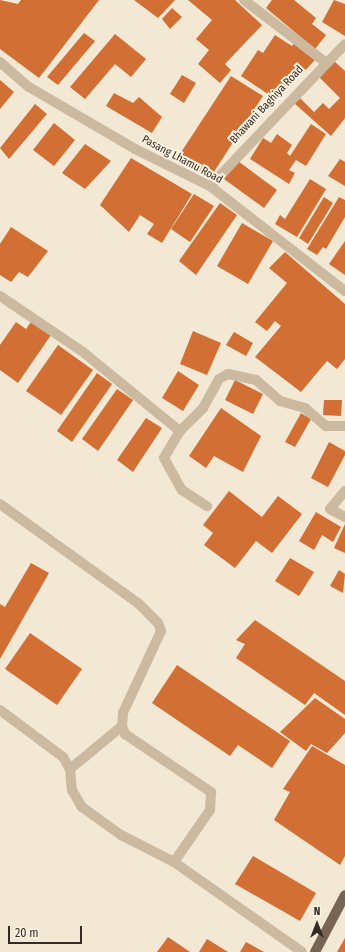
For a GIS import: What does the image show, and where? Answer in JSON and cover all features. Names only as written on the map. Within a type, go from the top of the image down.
[{"type":"main road","points":[[315,952],[345,895]]},
{"type":"street","points":[[244,0],[325,62]]},
{"type":"street","name":"Bhawani Baghiya Road","points":[[210,186],[325,62],[345,44]]},
{"type":"street","name":"Pasang Lhamu Road","points":[[0,62],[29,87],[135,149],[210,186],[345,291]]},
{"type":"street","points":[[0,296],[83,352],[180,430]]},
{"type":"street","points":[[207,506],[182,490],[164,458],[180,430],[203,408],[219,379],[228,374],[256,380],[280,401],[305,408],[326,426],[345,426]]},
{"type":"street","points":[[345,491],[330,509],[345,517]]},
{"type":"street","points":[[0,504],[139,604],[158,623],[161,631],[123,713],[122,726],[125,734],[211,792],[210,810],[174,862]]},
{"type":"street","points":[[0,710],[63,757],[70,769],[72,790],[82,807],[121,835],[174,862],[302,952]]},
{"type":"street","points":[[70,769],[122,726]]},
{"type":"building","points":[[0,0],[18,4],[21,0],[99,0],[39,78],[0,49]]},
{"type":"building","points":[[134,0],[175,0],[158,18]]},
{"type":"building","points":[[188,0],[235,0],[262,25],[225,64],[231,70],[220,83],[198,64],[209,50],[196,39],[212,20]]},
{"type":"building","points":[[272,0],[294,0],[316,18],[312,24],[326,35],[315,49],[266,8]]},
{"type":"building","points":[[334,0],[345,4],[345,36],[322,22]]},
{"type":"building","points":[[172,8],[182,17],[170,29],[162,19]]},
{"type":"building","points":[[84,33],[95,41],[58,85],[47,77]]},
{"type":"building","points":[[115,34],[146,59],[131,77],[115,64],[85,99],[70,87]]},
{"type":"building","points":[[275,35],[292,46],[294,43],[315,60],[277,100],[241,76],[258,50],[263,53]]},
{"type":"building","points":[[334,61],[345,71],[345,118],[331,136],[294,103],[300,98],[314,112],[323,103],[329,109],[340,98],[318,76]]},
{"type":"building","points":[[182,75],[196,83],[184,103],[170,94]]},
{"type":"building","points":[[231,76],[263,96],[210,178],[178,157]]},
{"type":"building","points":[[0,80],[14,92],[0,109]]},
{"type":"building","points":[[114,93],[133,103],[139,97],[162,117],[152,133],[106,106]]},
{"type":"building","points":[[35,104],[47,114],[9,159],[0,148]]},
{"type":"building","points":[[54,123],[75,140],[54,166],[33,150]]},
{"type":"building","points":[[311,124],[326,134],[306,166],[296,160],[289,170],[295,173],[289,184],[250,159],[263,138],[271,143],[277,134],[292,145],[287,153],[290,156]]},
{"type":"building","points":[[85,144],[111,161],[85,189],[62,173]]},
{"type":"building","points":[[131,158],[192,194],[162,243],[147,234],[154,224],[140,215],[129,232],[100,205]]},
{"type":"building","points":[[340,159],[345,162],[345,186],[328,176]]},
{"type":"building","points":[[238,161],[277,190],[264,208],[224,179]]},
{"type":"building","points":[[310,179],[326,189],[297,237],[275,224],[280,215],[285,219]]},
{"type":"building","points":[[194,194],[214,206],[190,242],[171,229]]},
{"type":"building","points":[[324,197],[333,203],[308,244],[299,238]]},
{"type":"building","points":[[339,197],[345,200],[345,217],[326,249],[323,247],[317,255],[307,249]]},
{"type":"building","points":[[220,203],[237,215],[196,275],[179,261]]},
{"type":"building","points":[[242,223],[273,241],[248,284],[217,266]]},
{"type":"building","points":[[11,227],[48,251],[28,277],[19,272],[11,282],[0,275],[0,244]]},
{"type":"building","points":[[345,241],[345,275],[329,264]]},
{"type":"building","points":[[285,252],[345,304],[345,359],[337,369],[327,361],[301,392],[255,357],[281,326],[275,321],[267,331],[255,322],[287,283],[269,268]]},
{"type":"building","points":[[16,322],[26,329],[31,322],[51,335],[18,383],[0,370],[0,345]]},
{"type":"building","points":[[193,331],[221,343],[207,375],[180,364]]},
{"type":"building","points":[[234,332],[253,343],[246,356],[226,345]]},
{"type":"building","points":[[58,345],[93,370],[61,415],[26,391]]},
{"type":"building","points":[[178,371],[199,385],[183,411],[162,398]]},
{"type":"building","points":[[97,373],[112,384],[72,442],[57,431]]},
{"type":"building","points":[[235,380],[263,394],[253,414],[225,400]]},
{"type":"building","points":[[117,389],[133,400],[98,451],[82,439]]},
{"type":"building","points":[[324,400],[342,400],[341,416],[323,415]]},
{"type":"building","points":[[221,408],[261,436],[243,472],[214,456],[206,468],[189,456]]},
{"type":"building","points":[[301,413],[311,419],[295,447],[285,442]]},
{"type":"building","points":[[146,418],[162,428],[133,472],[117,460]]},
{"type":"building","points":[[329,442],[345,451],[345,455],[328,487],[311,478]]},
{"type":"building","points":[[229,491],[262,517],[278,496],[302,514],[272,553],[256,541],[235,568],[204,545],[213,533],[203,525]]},
{"type":"building","points":[[316,512],[341,527],[333,542],[322,535],[314,550],[299,541]]},
{"type":"building","points":[[345,524],[345,553],[334,548]]},
{"type":"building","points":[[290,558],[314,572],[299,596],[275,581]]},
{"type":"building","points":[[31,563],[49,573],[0,659],[0,604],[5,607]]},
{"type":"building","points":[[339,570],[345,574],[343,593],[330,586]]},
{"type":"building","points":[[255,620],[345,681],[345,715],[314,693],[305,705],[236,658],[245,644],[236,640]]},
{"type":"building","points":[[30,633],[82,669],[57,705],[5,669]]},
{"type":"building","points":[[177,665],[290,741],[272,768],[238,745],[230,756],[152,703]]},
{"type":"building","points":[[315,698],[345,719],[345,733],[327,753],[311,744],[306,751],[280,732]]},
{"type":"building","points":[[312,746],[345,765],[345,856],[340,865],[274,820],[290,792],[283,789]]},
{"type":"building","points":[[253,856],[316,893],[300,921],[235,884]]},
{"type":"building","points":[[168,937],[190,952],[157,952]]},
{"type":"building","points":[[345,938],[345,952],[337,952]]},
{"type":"building","points":[[207,939],[228,952],[199,952]]},
{"type":"building","points":[[246,942],[264,952],[240,952]]}]
